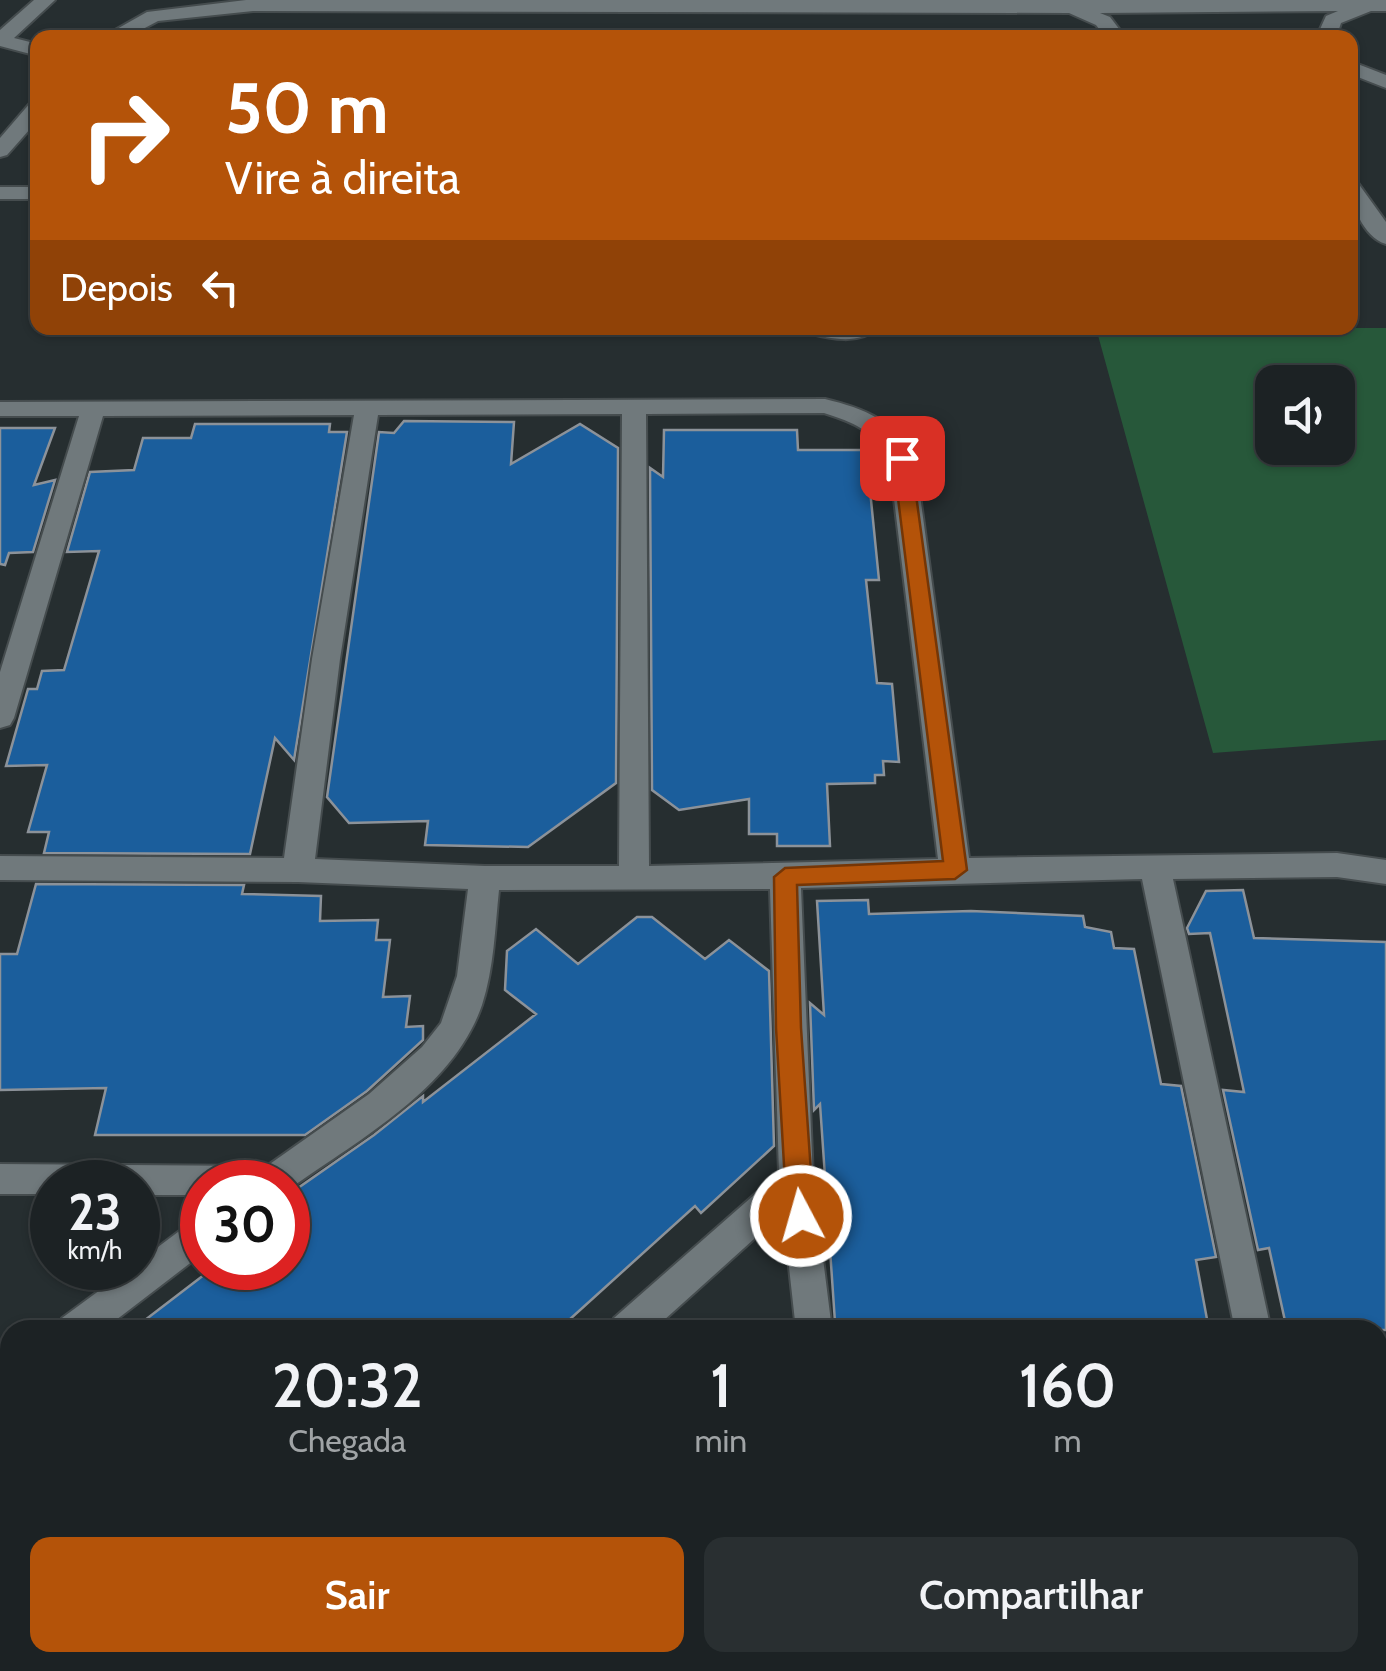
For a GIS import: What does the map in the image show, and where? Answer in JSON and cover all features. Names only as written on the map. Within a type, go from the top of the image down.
[{"type":"street","points":[[30,48],[0,40],[38,2]]},
{"type":"street","points":[[126,30],[154,16],[253,5],[1378,4]]},
{"type":"street","points":[[1329,30],[1333,20],[1378,4]]},
{"type":"street","points":[[1070,6],[1103,21],[1110,30]]},
{"type":"street","points":[[1358,71],[1386,83]]},
{"type":"street","points":[[1358,84],[1386,83]]},
{"type":"street","points":[[7,143],[30,116]]},
{"type":"street","points":[[7,143],[30,133]]},
{"type":"street","points":[[0,193],[30,193]]},
{"type":"street","points":[[1358,199],[1386,237]]},
{"type":"street","points":[[0,409],[825,406],[868,418],[891,436],[902,458],[955,870]]},
{"type":"street","points":[[298,870],[326,658],[367,408]]},
{"type":"street","points":[[0,718],[93,409]]},
{"type":"street","points":[[634,409],[634,874]]},
{"type":"street","points":[[0,868],[298,870],[485,878],[634,874],[785,877],[955,870],[1337,865],[1386,872]]},
{"type":"street","points":[[1155,868],[1251,1320]]},
{"type":"street","points":[[785,877],[796,1179],[813,1320]]},
{"type":"street","points":[[302,1160],[405,1084],[441,1049],[464,1012],[474,971],[485,878]]},
{"type":"street","points":[[0,1179],[180,1181]]},
{"type":"street","points":[[638,1320],[796,1179]]},
{"type":"street","points":[[87,1320],[180,1250]]},
{"type":"green space","points":[[1358,328],[1386,328],[1386,740],[1213,753],[1098,335],[1358,335]]},
{"type":"building","points":[[404,421],[514,422],[511,464],[580,424],[618,448],[616,783],[528,847],[425,845],[428,821],[349,823],[327,797],[379,432],[394,433]]},
{"type":"building","points":[[195,424],[330,424],[329,432],[347,432],[294,760],[275,738],[250,854],[44,853],[49,832],[28,832],[47,765],[6,766],[28,689],[37,689],[42,671],[64,670],[99,551],[67,552],[90,472],[134,470],[143,438],[191,438]]},
{"type":"building","points":[[0,428],[55,428],[34,485],[55,480],[33,552],[9,553],[5,565],[0,564]]},
{"type":"building","points":[[664,430],[797,430],[798,450],[866,450],[879,580],[866,580],[877,683],[892,684],[899,762],[883,761],[884,775],[875,775],[875,783],[827,784],[830,846],[777,846],[777,834],[749,834],[749,799],[679,810],[652,790],[650,468],[663,477]]},
{"type":"building","points":[[36,884],[244,885],[242,894],[321,896],[320,921],[378,920],[376,940],[390,940],[383,997],[410,996],[406,1027],[423,1026],[423,1040],[367,1091],[305,1135],[95,1135],[106,1088],[0,1090],[0,954],[17,954]]},
{"type":"building","points":[[1243,890],[1254,938],[1386,942],[1386,1320],[1285,1320],[1269,1248],[1258,1250],[1223,1090],[1244,1092],[1210,933],[1189,934],[1187,928],[1206,891]]},
{"type":"building","points":[[868,900],[869,914],[971,911],[1083,916],[1085,927],[1111,932],[1114,948],[1134,949],[1161,1084],[1181,1086],[1216,1257],[1196,1260],[1207,1320],[835,1320],[820,1104],[814,1110],[810,1003],[824,1015],[817,901]]},
{"type":"building","points":[[637,917],[652,917],[705,959],[729,940],[769,971],[774,1146],[701,1213],[695,1206],[569,1320],[145,1320],[184,1290],[310,1290],[310,1180],[423,1096],[423,1102],[536,1014],[505,990],[507,951],[536,929],[578,964]]},
{"type":"route","points":[[801,1216],[788,1028],[785,877],[955,870],[902,458]]}]
